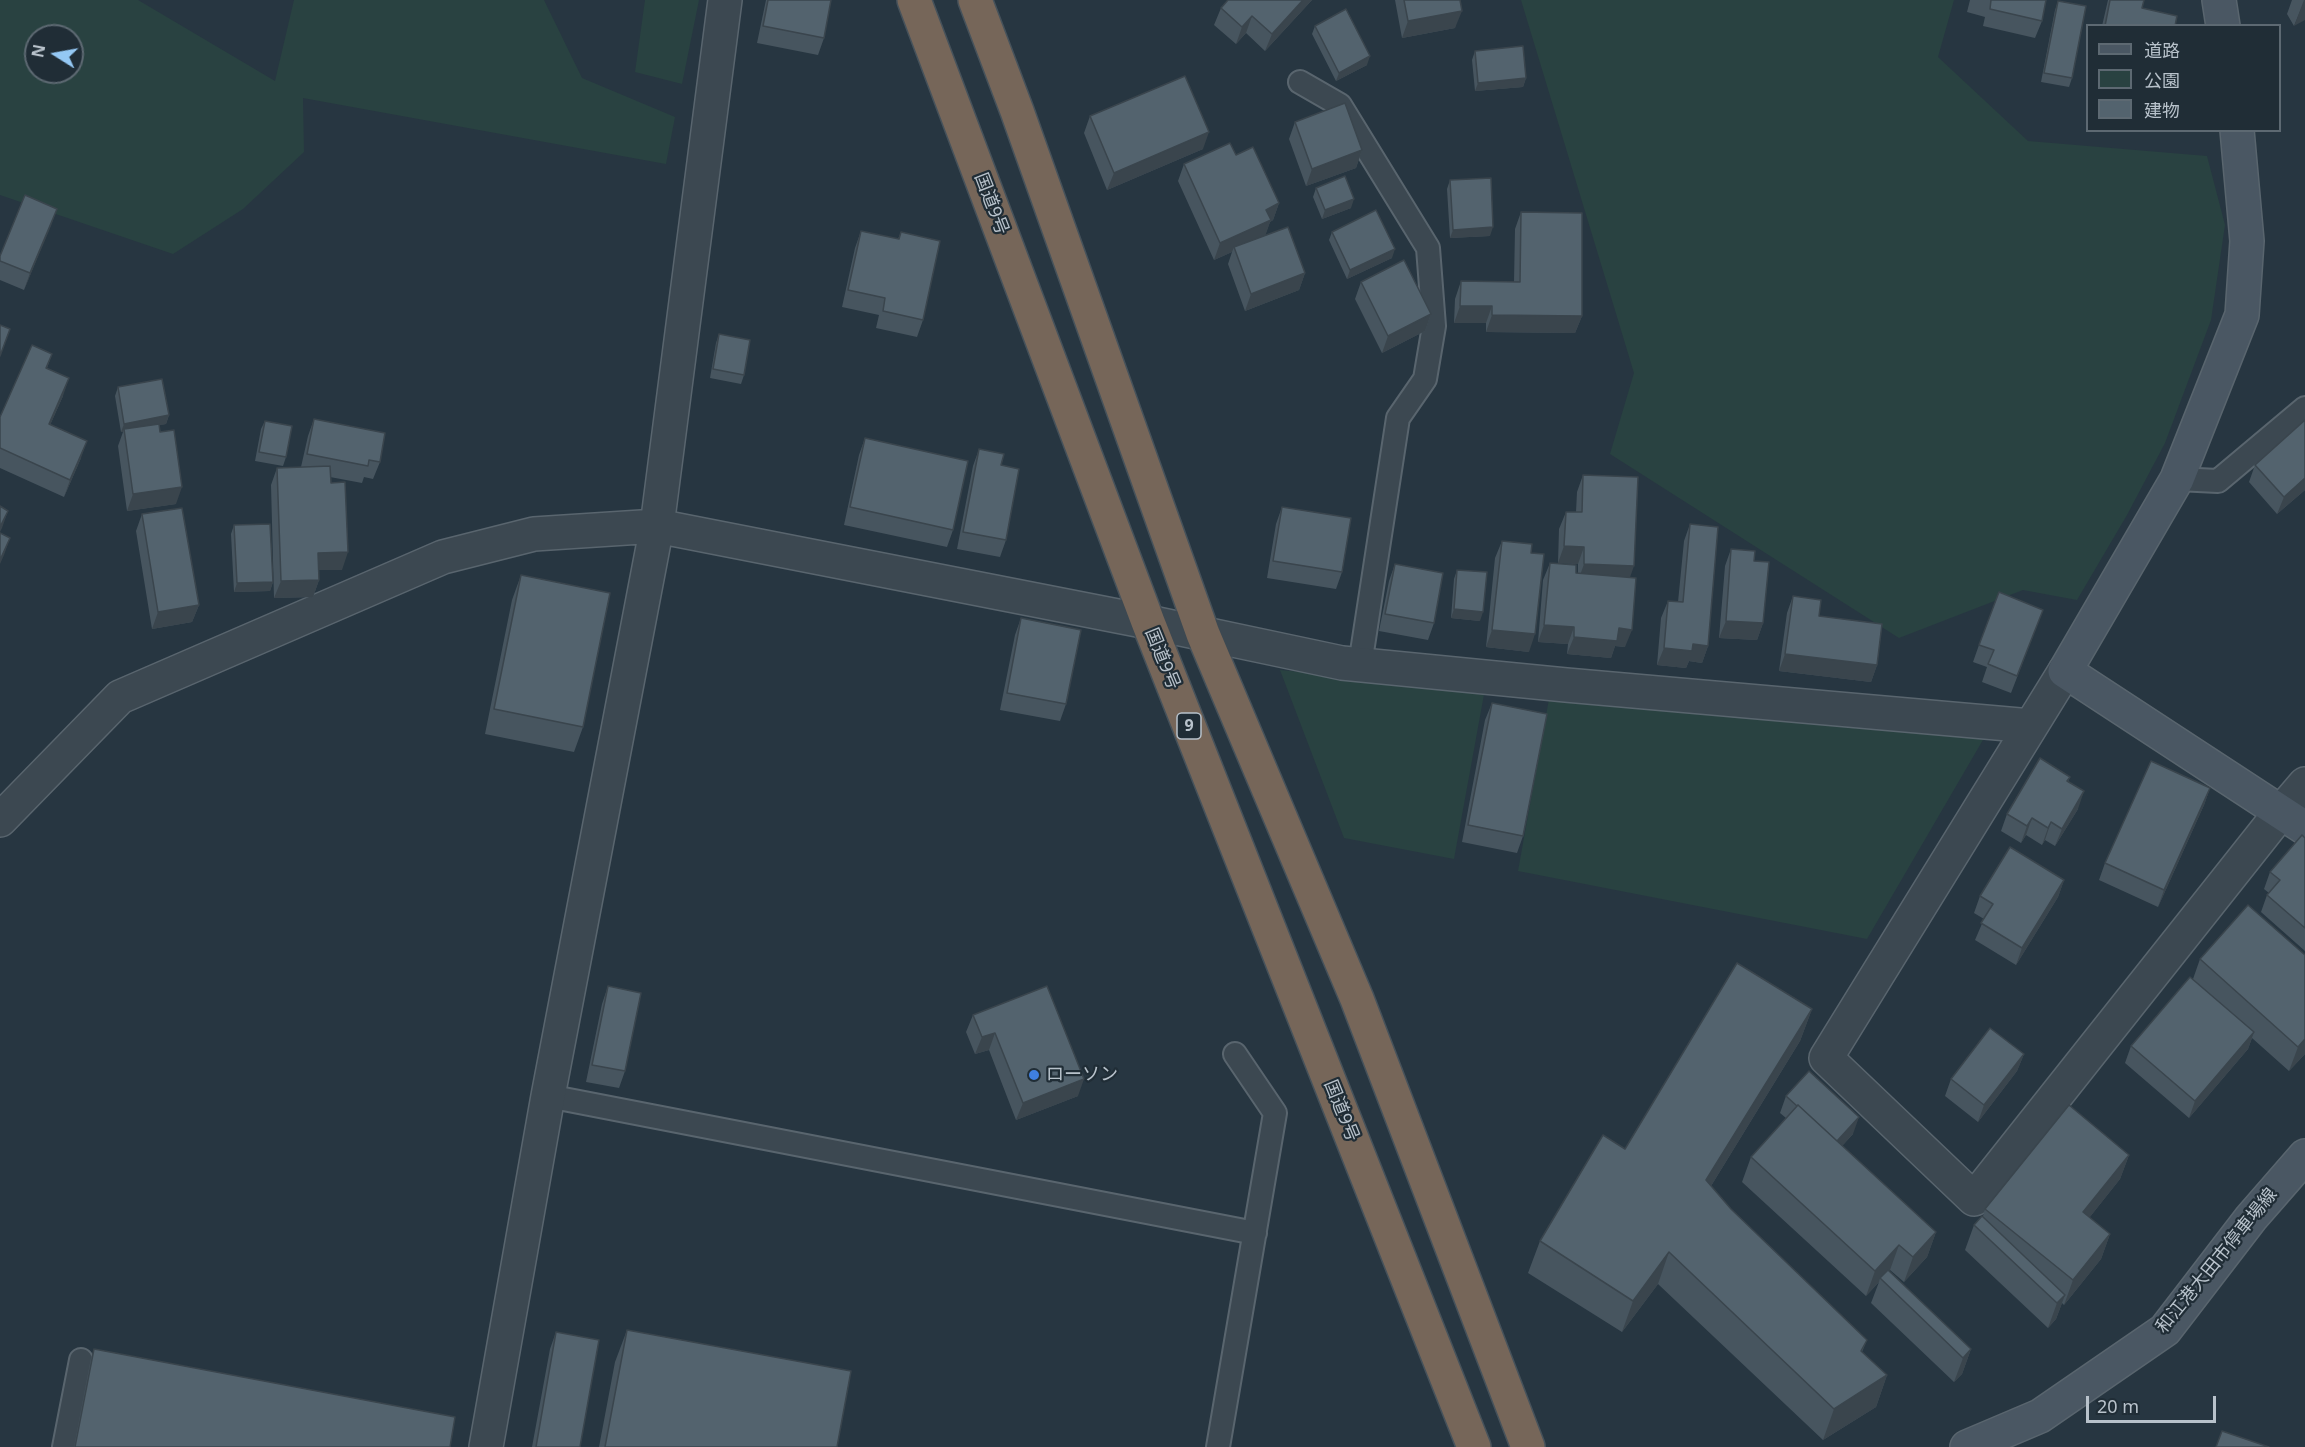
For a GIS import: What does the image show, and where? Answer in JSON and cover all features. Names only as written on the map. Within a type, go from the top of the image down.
[{"type":"highway","name":"国道9号","points":[[915,0],[1148,622],[1474,1447]]},
{"type":"highway","points":[[975,0],[1021,122],[1203,634],[1357,999],[1528,1447]]},
{"type":"street","points":[[486,1447],[548,1096],[657,526],[725,0]]},
{"type":"street","points":[[2219,0],[2223,24]]},
{"type":"street","points":[[2237,132],[2247,241],[2242,315],[2177,479],[2065,671],[1826,1058],[1974,1199],[2293,820],[2305,784]]},
{"type":"street","points":[[0,820],[120,697],[443,557],[534,534],[657,526],[1148,622],[1342,663],[1566,686],[2031,726]]},
{"type":"street","points":[[2065,671],[2293,820]]},
{"type":"street","name":"和江港大田市停車場線","points":[[1967,1447],[2040,1416],[2165,1330],[2251,1218],[2305,1156]]},
{"type":"lane","points":[[1300,82],[1340,105],[1428,248],[1434,326],[1425,379],[1398,418],[1360,665]]},
{"type":"lane","points":[[2177,479],[2218,482],[2305,408]]},
{"type":"lane","points":[[1218,1447],[1275,1113],[1235,1054]]},
{"type":"lane","points":[[548,1096],[1255,1233]]},
{"type":"lane","points":[[64,1447],[81,1360]]},
{"type":"green space","points":[[0,0],[138,0],[275,81],[294,0],[544,0],[582,78],[675,117],[666,164],[303,98],[304,152],[243,209],[173,254],[0,195]]},
{"type":"green space","points":[[645,0],[699,0],[682,84],[635,72]]},
{"type":"green space","points":[[1521,0],[1954,0],[1938,57],[2028,141],[2207,156],[2225,225],[2211,320],[2165,443],[2127,515],[2077,600],[2023,590],[1899,638],[1610,454],[1634,373]]},
{"type":"green space","points":[[1280,670],[1485,689],[1454,859],[1344,838]]},
{"type":"green space","points":[[1549,699],[1987,733],[1867,939],[1518,871]]},
{"type":"building","points":[[768,0],[831,0],[824,38],[763,26]]},
{"type":"building","points":[[1228,0],[1303,0],[1272,34],[1252,16],[1242,27],[1221,8]]},
{"type":"building","points":[[1404,0],[1460,0],[1462,11],[1408,21]]},
{"type":"building","points":[[1991,0],[2046,0],[2042,21],[1990,9]]},
{"type":"building","points":[[2110,0],[2144,0],[2142,8],[2177,16],[2175,24],[2105,24]]},
{"type":"building","points":[[2058,1],[2086,6],[2072,78],[2044,73]]},
{"type":"building","points":[[1346,9],[1370,56],[1339,73],[1315,26]]},
{"type":"building","points":[[1523,46],[1526,78],[1478,83],[1475,51]]},
{"type":"building","points":[[1185,76],[1209,132],[1114,173],[1090,116]]},
{"type":"building","points":[[1345,103],[1362,150],[1312,169],[1295,122]]},
{"type":"building","points":[[1230,143],[1236,155],[1253,147],[1279,203],[1266,210],[1271,220],[1220,243],[1184,164]]},
{"type":"building","points":[[1345,176],[1354,199],[1325,210],[1316,188]]},
{"type":"building","points":[[1491,178],[1493,227],[1453,230],[1450,180]]},
{"type":"building","points":[[25,195],[57,209],[30,273],[0,261]]},
{"type":"building","points":[[1376,210],[1395,249],[1350,270],[1332,232]]},
{"type":"building","points":[[1521,212],[1582,213],[1582,316],[1492,315],[1492,306],[1460,306],[1461,281],[1520,282]]},
{"type":"building","points":[[1288,227],[1305,273],[1251,294],[1234,247]]},
{"type":"building","points":[[861,231],[899,239],[901,232],[940,241],[923,320],[883,311],[885,298],[848,290]]},
{"type":"building","points":[[1404,260],[1431,314],[1388,336],[1361,282]]},
{"type":"building","points":[[0,325],[10,329],[0,356]]},
{"type":"building","points":[[719,334],[750,340],[744,375],[713,369]]},
{"type":"building","points":[[32,345],[52,354],[46,368],[69,378],[49,424],[87,441],[70,480],[0,448],[0,417]]},
{"type":"building","points":[[162,379],[169,415],[124,424],[118,387]]},
{"type":"building","points":[[314,419],[385,433],[380,462],[369,460],[368,466],[307,454]]},
{"type":"building","points":[[2305,420],[2305,478],[2284,497],[2255,465]]},
{"type":"building","points":[[265,421],[292,426],[286,457],[259,452]]},
{"type":"building","points":[[159,424],[160,432],[174,430],[182,487],[133,494],[124,429]]},
{"type":"building","points":[[865,438],[968,461],[953,530],[850,507]]},
{"type":"building","points":[[979,449],[1004,454],[1001,465],[1019,469],[1006,540],[963,532]]},
{"type":"building","points":[[330,466],[331,483],[345,482],[348,552],[318,553],[319,580],[281,581],[277,468]]},
{"type":"building","points":[[1583,475],[1638,477],[1634,566],[1584,564],[1584,547],[1564,546],[1566,512],[1582,512]]},
{"type":"building","points":[[0,506],[8,511],[0,527]]},
{"type":"building","points":[[1282,507],[1351,518],[1342,572],[1273,561]]},
{"type":"building","points":[[182,508],[199,605],[158,612],[142,514]]},
{"type":"building","points":[[270,524],[273,582],[237,583],[234,525]]},
{"type":"building","points":[[1690,524],[1718,527],[1708,646],[1693,644],[1692,651],[1664,648],[1668,601],[1683,602]]},
{"type":"building","points":[[0,533],[10,538],[0,560]]},
{"type":"building","points":[[1502,541],[1532,544],[1531,553],[1544,554],[1535,634],[1492,630]]},
{"type":"building","points":[[1731,549],[1755,551],[1754,561],[1769,562],[1763,623],[1726,621]]},
{"type":"building","points":[[1550,563],[1576,565],[1576,573],[1636,578],[1632,630],[1619,628],[1617,641],[1574,637],[1574,627],[1544,625]]},
{"type":"building","points":[[1395,564],[1443,573],[1434,623],[1385,614]]},
{"type":"building","points":[[1457,570],[1487,572],[1483,612],[1454,609]]},
{"type":"building","points":[[521,575],[610,593],[583,727],[494,709]]},
{"type":"building","points":[[1999,592],[2043,610],[2017,676],[1988,664],[1994,650],[1979,645]]},
{"type":"building","points":[[1793,596],[1821,600],[1819,616],[1882,624],[1877,665],[1785,654]]},
{"type":"building","points":[[1021,618],[1081,630],[1066,704],[1007,693]]},
{"type":"building","points":[[1492,703],[1547,714],[1523,836],[1468,825]]},
{"type":"building","points":[[2040,758],[2070,777],[2067,781],[2084,791],[2062,829],[2051,822],[2048,828],[2032,818],[2027,826],[2007,814]]},
{"type":"building","points":[[2151,761],[2210,788],[2164,890],[2105,863]]},
{"type":"building","points":[[2302,835],[2305,838],[2305,928],[2267,895],[2280,880],[2270,872]]},
{"type":"building","points":[[2010,847],[2064,880],[2022,948],[1981,923],[1993,904],[1980,896]]},
{"type":"building","points":[[2248,905],[2305,955],[2305,1039],[2298,1047],[2200,959]]},
{"type":"building","points":[[1737,963],[1812,1009],[1706,1180],[1731,1209],[1867,1340],[1861,1351],[1887,1375],[1834,1409],[1669,1252],[1633,1301],[1540,1241],[1603,1135],[1625,1149]]},
{"type":"building","points":[[2190,977],[2254,1032],[2195,1101],[2131,1046]]},
{"type":"building","points":[[608,986],[641,993],[625,1071],[592,1065]]},
{"type":"building","name":"ローソン","points":[[1047,986],[1084,1079],[1023,1103],[995,1033],[982,1037],[973,1015]]},
{"type":"building","points":[[1990,1028],[2024,1054],[1984,1105],[1951,1079]]},
{"type":"building","points":[[1809,1071],[1859,1117],[1837,1141],[1786,1096]]},
{"type":"building","points":[[1798,1105],[1936,1232],[1913,1257],[1899,1245],[1875,1271],[1751,1157]]},
{"type":"building","points":[[2069,1105],[2129,1155],[2083,1212],[2110,1234],[2073,1280],[1985,1209]]},
{"type":"building","points":[[1982,1216],[2065,1295],[2057,1303],[1974,1225]]},
{"type":"building","points":[[1888,1270],[1971,1349],[1963,1358],[1880,1278]]},
{"type":"building","points":[[627,1330],[851,1371],[837,1447],[605,1447]]},
{"type":"building","points":[[556,1332],[599,1340],[580,1447],[536,1447]]},
{"type":"building","points":[[94,1349],[455,1417],[450,1447],[75,1447]]},
{"type":"building","points":[[2222,1431],[2269,1447],[2216,1447]]},
{"type":"place","name":"ローソン","points":[[1034,1075]]}]
